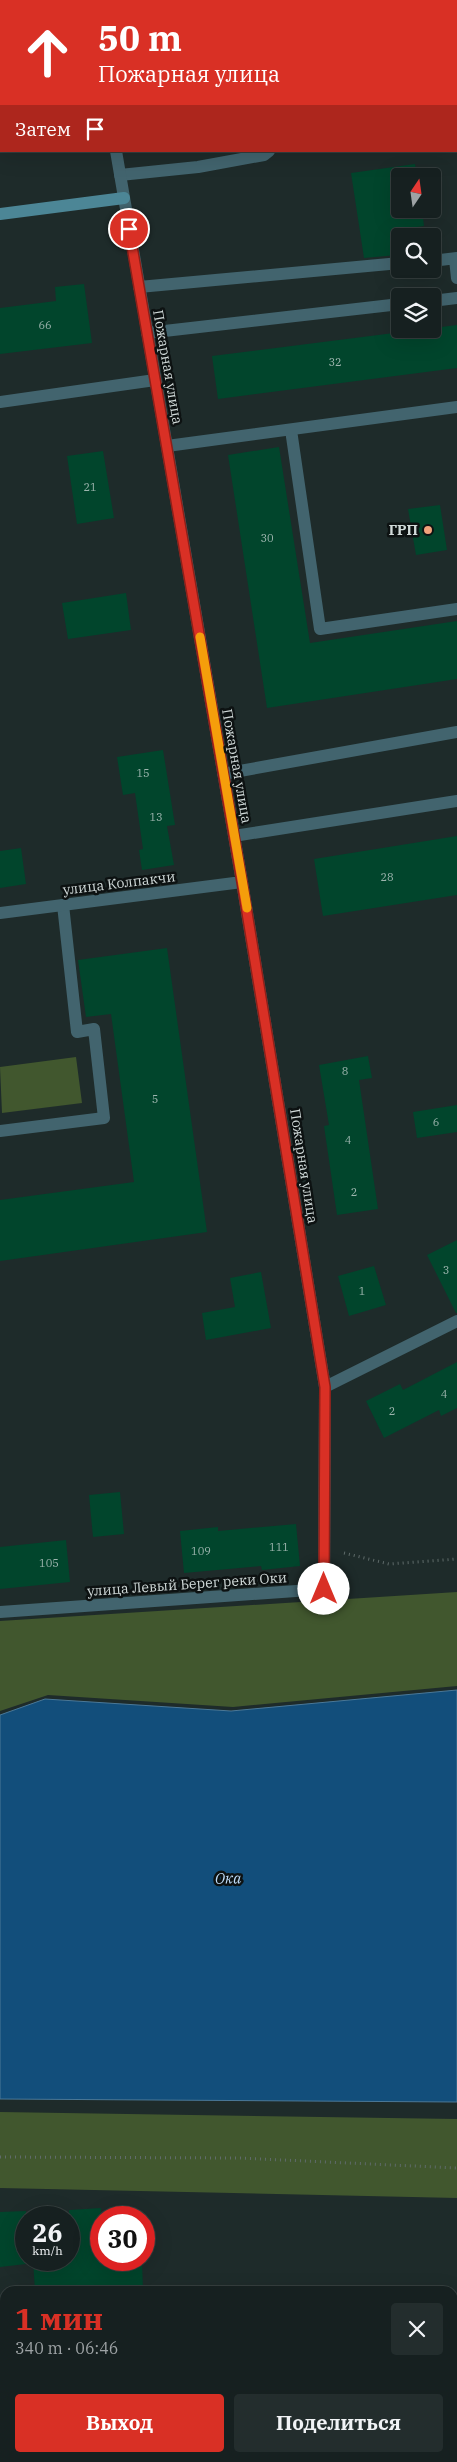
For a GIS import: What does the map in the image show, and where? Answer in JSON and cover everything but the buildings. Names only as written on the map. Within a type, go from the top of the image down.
[{"type":"street","name":"Пожарная улица","points":[[116,152],[242,882],[325,1387]]},
{"type":"street","points":[[120,175],[198,167],[264,155],[268,152]]},
{"type":"street","points":[[0,214],[124,198]]},
{"type":"street","points":[[441,259],[456,258],[457,278]]},
{"type":"street","points":[[139,287],[391,265]]},
{"type":"street","points":[[441,300],[457,298]]},
{"type":"street","points":[[147,333],[391,305]]},
{"type":"street","points":[[0,402],[155,380]]},
{"type":"street","points":[[167,446],[457,407]]},
{"type":"street","points":[[291,430],[320,629],[457,609]]},
{"type":"street","points":[[223,774],[457,732]]},
{"type":"street","points":[[234,836],[457,801]]},
{"type":"street","name":"улица Колпакчи","points":[[0,914],[242,882]]},
{"type":"street","points":[[0,1132],[104,1118],[94,1029],[77,1032],[63,905]]},
{"type":"street","points":[[325,1387],[457,1321]]},
{"type":"street","name":"улица Левый Берег реки Оки","points":[[0,1612],[324,1589],[325,1387]]},
{"type":"path","points":[[324,1548],[389,1564],[457,1560]]},
{"type":"path","points":[[0,2158],[238,2158],[457,2168]]},
{"type":"green space","points":[[76,1057],[82,1103],[2,1113],[0,1067]]},
{"type":"green space","points":[[457,1592],[457,1686],[233,1707],[48,1695],[0,1711],[0,1621]]},
{"type":"green space","points":[[0,2112],[457,2119],[457,2198],[0,2188]]},
{"type":"water","name":"Ока","points":[[457,1690],[457,2102],[0,2099],[0,1715],[45,1699],[231,1711]]},
{"type":"slow traffic","points":[[200,637],[247,908]]},
{"type":"place","name":"ГРП","points":[[428,530]]},
{"type":"route","points":[[129,229],[242,882],[325,1387],[324,1589]]}]
